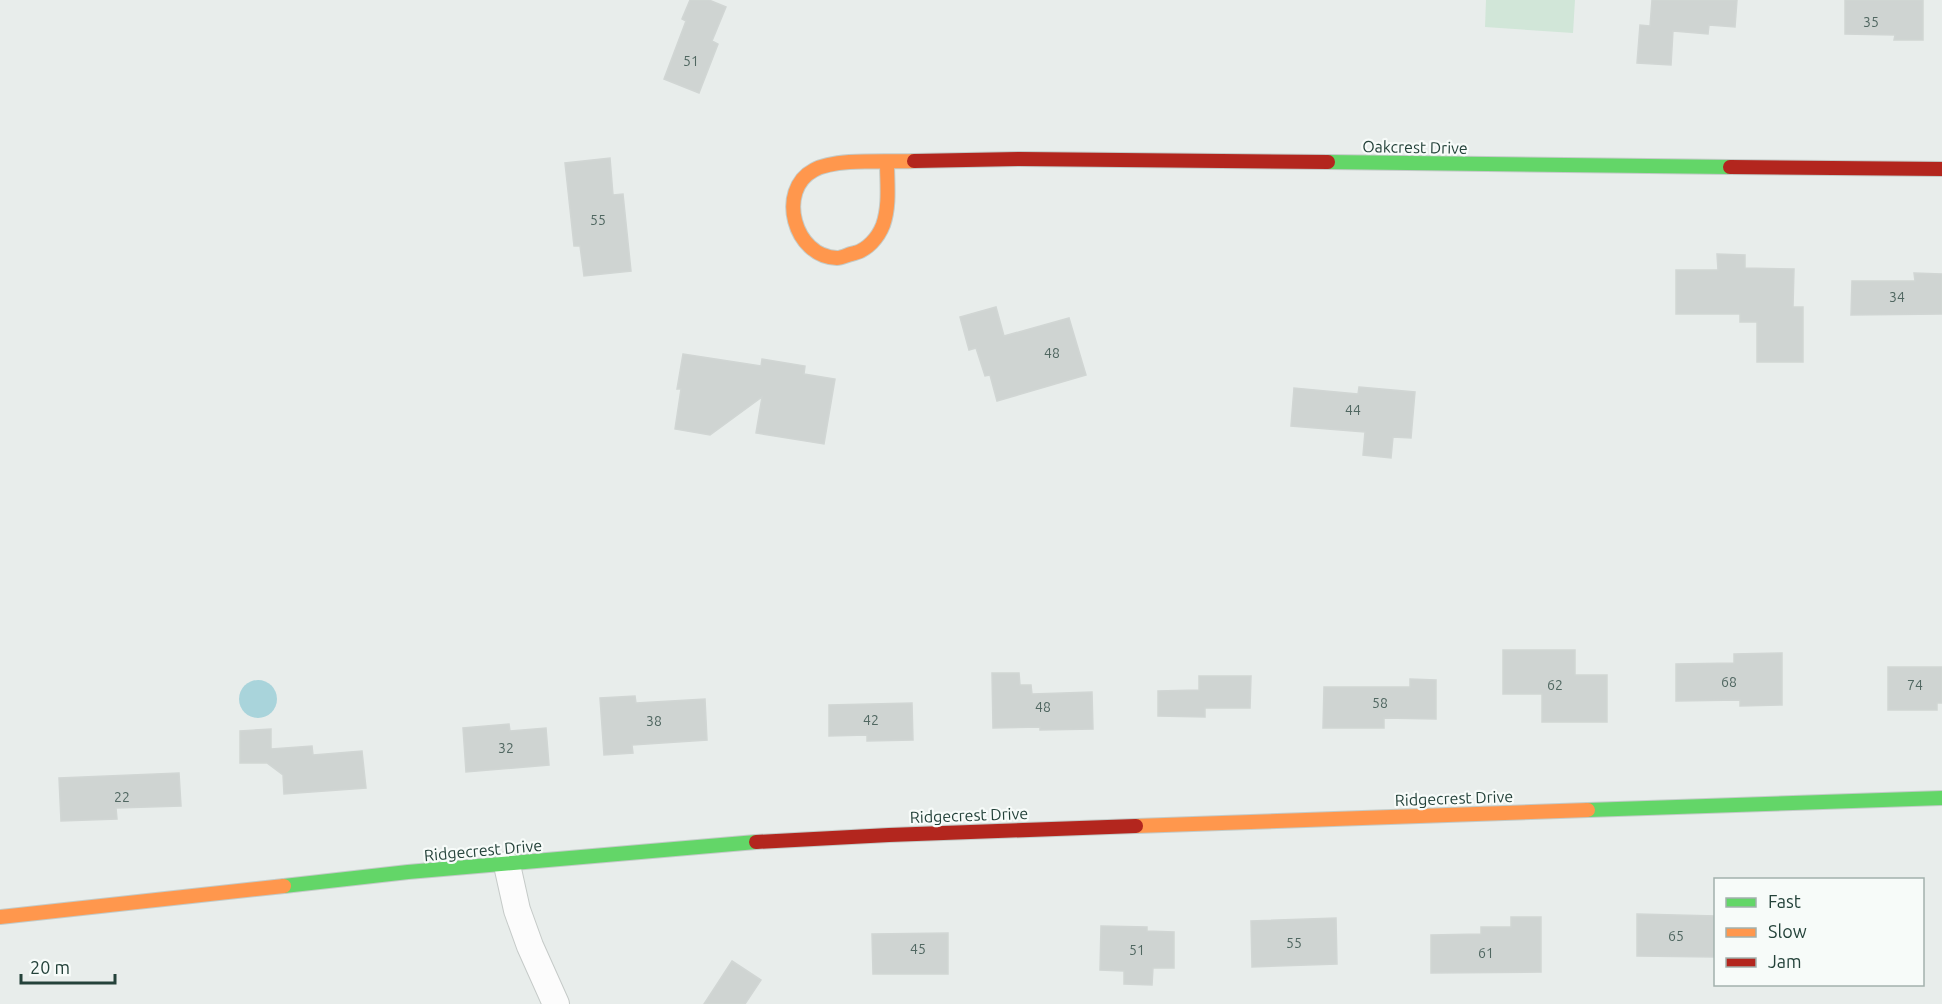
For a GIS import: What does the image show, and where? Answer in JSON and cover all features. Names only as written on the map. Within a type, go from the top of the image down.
[{"type":"street","name":"Oakcrest Drive","points":[[887,162],[884,222],[874,241],[857,253],[836,257],[817,251],[802,239],[793,222],[792,203],[805,177],[812,171],[830,164],[887,162],[1032,159],[1942,169]]},
{"type":"street","name":"Ridgecrest Drive","points":[[0,917],[408,872],[741,843],[889,835],[1942,798]]},
{"type":"street","points":[[507,865],[520,919],[556,1004]]},
{"type":"green space","points":[[1486,0],[1575,0],[1573,33],[1485,27]]},
{"type":"water","points":[[258,680],[265,681],[271,686],[276,692],[276,706],[271,712],[265,717],[258,718],[251,717],[245,712],[240,706],[239,699],[240,692],[245,686],[251,681]]},
{"type":"building","points":[[690,0],[709,0],[726,7],[712,41],[718,44],[699,93],[664,79],[686,21],[682,19]]},
{"type":"building","points":[[1652,0],[1737,0],[1735,27],[1709,25],[1708,34],[1673,31],[1671,65],[1637,63],[1640,25],[1650,26]]},
{"type":"building","points":[[1845,0],[1923,0],[1923,40],[1894,40],[1895,35],[1845,34]]},
{"type":"building","points":[[610,158],[613,195],[623,194],[631,271],[584,276],[580,246],[574,246],[565,163]]},
{"type":"building","points":[[1717,254],[1745,255],[1745,268],[1794,269],[1793,307],[1803,307],[1803,362],[1757,362],[1757,322],[1740,322],[1740,314],[1676,314],[1676,270],[1718,270]]},
{"type":"building","points":[[1914,273],[1942,274],[1942,314],[1851,315],[1852,281],[1915,281]]},
{"type":"building","points":[[996,307],[1004,336],[1069,318],[1086,375],[997,401],[990,375],[985,376],[976,348],[969,350],[960,317]]},
{"type":"building","points":[[683,354],[761,366],[762,359],[805,366],[804,374],[835,379],[824,444],[756,433],[762,397],[710,435],[675,429],[681,389],[677,389]]},
{"type":"building","points":[[1359,387],[1415,392],[1411,438],[1393,437],[1391,458],[1363,455],[1365,432],[1291,426],[1294,388],[1358,394]]},
{"type":"building","points":[[1503,650],[1575,650],[1575,675],[1607,675],[1607,722],[1542,722],[1542,694],[1503,694]]},
{"type":"building","points":[[1782,653],[1782,705],[1740,706],[1740,700],[1676,701],[1676,664],[1734,663],[1734,654]]},
{"type":"building","points":[[1888,667],[1942,667],[1942,703],[1937,703],[1937,710],[1888,710]]},
{"type":"building","points":[[992,673],[1019,673],[1020,685],[1031,685],[1032,694],[1092,692],[1093,729],[993,728]]},
{"type":"building","points":[[1199,676],[1251,676],[1250,708],[1205,708],[1205,717],[1158,716],[1158,691],[1199,690]]},
{"type":"building","points":[[1410,679],[1436,680],[1436,719],[1384,718],[1384,728],[1323,728],[1324,687],[1410,687]]},
{"type":"building","points":[[635,696],[636,703],[705,699],[707,740],[632,745],[633,753],[604,755],[600,698]]},
{"type":"building","points":[[912,703],[913,740],[867,741],[867,735],[829,736],[829,705]]},
{"type":"building","points":[[509,724],[510,731],[546,728],[549,765],[466,772],[463,728]]},
{"type":"building","points":[[271,729],[271,749],[312,746],[313,755],[362,751],[366,788],[284,794],[283,775],[267,763],[240,763],[240,731]]},
{"type":"building","points":[[179,773],[181,806],[116,808],[117,819],[61,821],[59,778]]},
{"type":"building","points":[[1637,914],[1714,916],[1714,957],[1637,956]]},
{"type":"building","points":[[1511,917],[1541,917],[1541,972],[1431,973],[1431,935],[1481,934],[1481,927],[1511,927]]},
{"type":"building","points":[[1336,918],[1337,964],[1252,967],[1251,921]]},
{"type":"building","points":[[1101,926],[1147,927],[1147,931],[1174,932],[1174,968],[1153,968],[1152,985],[1124,984],[1124,971],[1100,970]]},
{"type":"building","points":[[948,933],[948,974],[873,974],[872,934]]},
{"type":"building","points":[[732,961],[761,980],[745,1004],[704,1004]]},
{"type":"traffic: fast","points":[[1328,162],[1730,167]]},
{"type":"traffic: fast","points":[[1588,810],[1942,798]]},
{"type":"traffic: fast","points":[[284,886],[408,872],[756,842]]},
{"type":"traffic: slow","points":[[887,162],[887,210],[881,230],[872,243],[864,249],[837,258],[822,255],[810,247],[795,221],[793,206],[802,179],[814,170],[835,164],[862,161],[914,161]]},
{"type":"traffic: slow","points":[[1136,826],[1588,810]]},
{"type":"traffic: slow","points":[[0,917],[284,886]]},
{"type":"traffic: jam","points":[[914,161],[1020,159],[1328,162]]},
{"type":"traffic: jam","points":[[1730,167],[1942,169]]},
{"type":"traffic: jam","points":[[756,842],[1136,826]]}]
